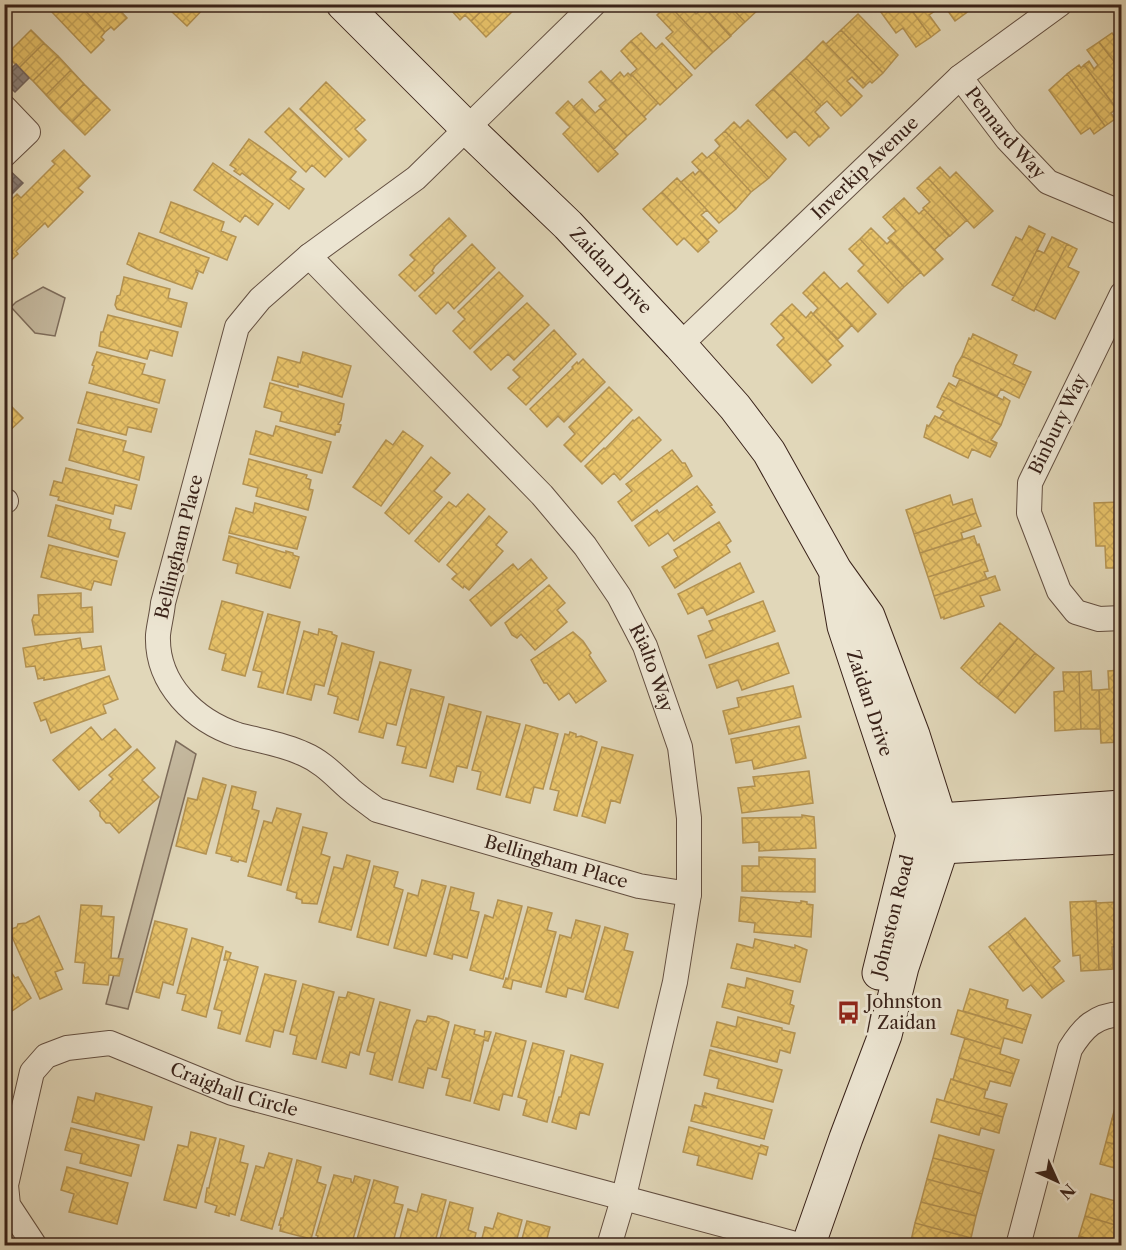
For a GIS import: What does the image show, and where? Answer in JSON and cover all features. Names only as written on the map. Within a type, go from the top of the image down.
[{"type":"street","name":"Zaidan Drive","points":[[343,4],[568,225],[680,345],[735,407],[770,452],[835,570],[868,616],[913,735],[932,834]]},
{"type":"street","name":"Bellingham Place","points":[[594,4],[416,178],[309,256],[260,299],[237,327],[163,603],[158,636],[161,661],[169,681],[188,708],[207,722],[238,734],[306,754],[333,772],[377,810],[639,886],[689,894]]},
{"type":"street","name":"Inverkip Avenue","points":[[680,345],[960,77],[1060,4]]},
{"type":"street","name":"Pennard Way","points":[[960,77],[1007,139],[1048,182],[1122,213]]},
{"type":"street","points":[[4,107],[28,132],[4,155]]},
{"type":"street","name":"Rialto Way","points":[[309,256],[542,495],[585,546],[619,596],[645,646],[680,747],[689,818],[689,894],[675,982],[624,1197]]},
{"type":"street","name":"Binbury Way","points":[[1122,294],[1030,483],[1029,503],[1029,513],[1059,591],[1076,612],[1099,619],[1122,618]]},
{"type":"street","points":[[932,834],[1122,807]]},
{"type":"street","name":"Johnston Road","points":[[808,1245],[846,1138],[865,1031],[932,834],[1122,837]]},
{"type":"street","points":[[1017,1245],[1070,1049],[1082,1030],[1098,1018],[1122,1014]]},
{"type":"street","name":"Craighall Circle","points":[[35,1245],[8,1205],[6,1185],[32,1072],[46,1056],[67,1048],[110,1043],[232,1093],[803,1245]]},
{"type":"street","points":[[609,1245],[624,1197]]},
{"type":"shaded area","points":[[43,287],[65,298],[55,336],[35,333],[11,307]]},
{"type":"shaded area","points":[[176,741],[196,754],[128,1009],[106,1004]]},
{"type":"building: Homes","points":[[55,4],[79,4],[105,32],[101,37],[104,40],[91,53],[50,10]]},
{"type":"building: Homes","points":[[79,4],[114,4],[127,18],[114,30],[111,27],[105,32]]},
{"type":"building: Homes","points":[[166,4],[178,4],[171,11]]},
{"type":"building: Homes","points":[[178,4],[208,4],[187,26],[171,11]]},
{"type":"building: Homes","points":[[454,4],[489,4],[471,21],[465,15],[460,20],[450,9]]},
{"type":"building: Homes","points":[[489,4],[520,4],[486,37],[471,21]]},
{"type":"building: Homes","points":[[668,4],[688,4],[696,14],[704,7],[731,36],[713,52]]},
{"type":"building: Homes","points":[[668,4],[713,52],[695,69],[666,38],[673,32],[657,15]]},
{"type":"building: Homes","points":[[706,4],[728,4],[745,22],[730,36],[704,7]]},
{"type":"building: Homes","points":[[728,4],[757,4],[760,8],[745,22]]},
{"type":"building: Homes","points":[[875,4],[907,4],[931,37],[916,47],[903,28],[896,33]]},
{"type":"building: Homes","points":[[907,4],[930,4],[935,11],[929,15],[940,30],[931,37]]},
{"type":"building: Homes","points":[[943,4],[960,4],[966,13],[955,21]]},
{"type":"building: Homes","points":[[960,4],[977,4],[966,13]]},
{"type":"building: Homes","points":[[858,14],[898,55],[883,73],[841,30]]},
{"type":"building: Homes","points":[[31,30],[44,43],[19,68],[6,55]]},
{"type":"building: Homes","points":[[841,30],[883,73],[872,83],[870,81],[866,85],[826,44]]},
{"type":"building: Homes","points":[[641,33],[656,49],[662,43],[692,75],[677,89],[631,41]]},
{"type":"building: Homes","points":[[1112,33],[1122,46],[1122,72],[1099,42]]},
{"type":"building: Homes","points":[[631,41],[677,89],[660,105],[631,74],[637,69],[621,51]]},
{"type":"building: Homes","points":[[823,41],[866,85],[863,88],[852,77],[847,81],[862,96],[852,106],[806,58]]},
{"type":"building: Homes","points":[[1099,42],[1122,72],[1121,115],[1084,65],[1089,61],[1094,69],[1098,65],[1087,50]]},
{"type":"building: Homes","points":[[44,43],[58,56],[33,81],[19,68]]},
{"type":"building: Homes","points":[[58,56],[71,70],[46,95],[33,81]]},
{"type":"building: Homes","points":[[806,58],[852,106],[841,116],[827,101],[821,106],[790,73]]},
{"type":"building: Homes","points":[[1079,65],[1081,68],[1084,65],[1117,109],[1111,113],[1115,119],[1105,126],[1067,74]]},
{"type":"building: Homes","points":[[71,70],[84,84],[59,109],[46,95]]},
{"type":"building: Homes","points":[[601,71],[646,119],[627,136],[599,106],[606,100],[589,82]]},
{"type":"building: Homes","points":[[620,72],[624,77],[628,73],[632,75],[658,103],[644,117],[611,81]]},
{"type":"building: Homes","points":[[790,73],[821,106],[815,112],[829,128],[820,137],[773,89]]},
{"type":"building: Homes","points":[[1067,74],[1105,126],[1094,134],[1090,128],[1081,134],[1049,90]]},
{"type":"building: Homes","points":[[326,82],[365,120],[355,129],[366,140],[349,157],[300,109]]},
{"type":"building: Homes","points":[[84,84],[97,97],[72,122],[59,109]]},
{"type":"building: Homes","points":[[773,89],[819,136],[809,146],[795,131],[787,138],[756,105]]},
{"type":"building: Homes","points":[[97,97],[110,110],[85,135],[72,122]]},
{"type":"building: Homes","points":[[582,99],[595,113],[601,108],[627,136],[614,149],[573,107]]},
{"type":"building: Homes","points":[[568,101],[618,154],[598,172],[563,134],[570,127],[556,113]]},
{"type":"building: Homes","points":[[289,108],[342,159],[325,177],[312,165],[306,172],[265,132]]},
{"type":"building: Homes","points":[[748,120],[786,159],[769,178],[725,131],[734,122],[740,128]]},
{"type":"building: Homes","points":[[725,131],[769,178],[751,192],[714,152],[720,146],[715,140]]},
{"type":"building: Homes","points":[[249,139],[296,172],[290,179],[304,189],[289,209],[242,173],[240,175],[234,171],[236,169],[230,165]]},
{"type":"building: Homes","points":[[64,150],[90,176],[78,188],[83,192],[48,227],[45,223],[16,251],[18,254],[4,267],[4,207],[17,194],[21,198],[55,164],[52,161]]},
{"type":"building: Homes","points":[[714,152],[751,192],[736,209],[692,162],[702,153],[707,158]]},
{"type":"building: Homes","points":[[213,163],[273,204],[258,225],[245,215],[240,222],[194,190]]},
{"type":"building: Homes","points":[[940,167],[950,178],[956,172],[993,211],[974,228],[928,178]]},
{"type":"building: Homes","points":[[700,170],[736,209],[719,223],[681,182],[693,172],[695,175]]},
{"type":"building: Homes","points":[[677,178],[707,210],[701,215],[717,231],[707,240],[662,192]]},
{"type":"building: Homes","points":[[928,178],[967,220],[950,236],[923,208],[930,202],[917,188]]},
{"type":"building: Homes","points":[[662,192],[709,242],[698,252],[684,238],[677,245],[643,209]]},
{"type":"building: Homes","points":[[904,198],[919,214],[924,209],[949,236],[934,250],[894,207]]},
{"type":"building: Homes","points":[[171,202],[224,222],[221,231],[236,237],[227,260],[160,232]]},
{"type":"building: Homes","points":[[894,207],[943,259],[924,276],[888,238],[896,231],[883,217]]},
{"type":"building: Homes","points":[[449,218],[466,236],[435,266],[432,271],[434,273],[415,291],[399,275],[415,260],[410,255]]},
{"type":"building: Homes","points":[[1029,226],[1045,234],[1014,296],[992,285],[1016,237],[1022,240]]},
{"type":"building: Homes","points":[[871,228],[887,244],[891,240],[921,272],[904,287],[860,239]]},
{"type":"building: Homes","points":[[139,233],[209,258],[203,273],[196,270],[198,273],[192,289],[127,264]]},
{"type":"building: Homes","points":[[1052,237],[1067,244],[1034,311],[1012,300],[1037,250],[1044,253]]},
{"type":"building: Homes","points":[[860,239],[904,287],[888,303],[858,271],[864,265],[849,249]]},
{"type":"building: Homes","points":[[472,244],[495,268],[454,309],[448,302],[436,314],[419,296]]},
{"type":"building: Homes","points":[[1067,244],[1077,249],[1068,267],[1079,272],[1055,319],[1035,309]]},
{"type":"building: Homes","points":[[499,272],[523,296],[470,349],[453,331],[465,319],[458,312]]},
{"type":"building: Homes","points":[[824,272],[840,289],[847,283],[876,314],[858,332],[812,284]]},
{"type":"building: Homes","points":[[124,277],[170,289],[168,298],[187,303],[181,327],[117,309],[115,305]]},
{"type":"building: Homes","points":[[812,284],[852,325],[838,339],[813,314],[818,308],[803,293]]},
{"type":"building: Homes","points":[[527,303],[549,325],[514,360],[508,354],[491,370],[474,352]]},
{"type":"building: Homes","points":[[792,304],[806,318],[811,312],[843,346],[827,361],[781,314]]},
{"type":"building: Homes","points":[[781,314],[831,365],[812,383],[777,345],[784,338],[771,324]]},
{"type":"building: Homes","points":[[108,315],[178,332],[172,356],[150,350],[147,359],[99,346],[101,332],[103,332]]},
{"type":"building: Homes","points":[[554,330],[576,354],[526,405],[508,388],[520,377],[513,370]]},
{"type":"building: Homes","points":[[973,334],[1017,355],[1013,364],[1031,372],[1025,385],[962,356]]},
{"type":"building: Homes","points":[[97,352],[145,364],[142,374],[165,380],[159,403],[89,383]]},
{"type":"building: Homes","points":[[303,352],[351,366],[342,397],[298,384],[298,387],[272,380],[278,357],[300,363]]},
{"type":"building: Homes","points":[[962,356],[1025,385],[1019,398],[1001,389],[997,396],[953,376]]},
{"type":"building: Homes","points":[[583,359],[605,382],[564,422],[558,416],[547,427],[530,409],[577,362],[578,364]]},
{"type":"building: Homes","points":[[960,379],[1003,400],[1004,397],[1010,401],[1001,425],[942,396],[949,383],[956,387]]},
{"type":"building: Homes","points":[[270,383],[344,404],[338,424],[341,425],[339,432],[336,431],[335,435],[280,421],[282,412],[264,407]]},
{"type":"building: Homes","points":[[609,387],[632,410],[581,462],[564,445],[575,434],[569,427]]},
{"type":"building: Homes","points":[[87,392],[157,409],[151,432],[128,427],[126,435],[78,423]]},
{"type":"building: Homes","points":[[942,396],[1001,425],[991,440],[997,443],[996,446],[940,418],[944,411],[937,407]]},
{"type":"building: Homes","points":[[10,405],[23,418],[4,436],[4,410]]},
{"type":"building: Homes","points":[[935,416],[996,446],[990,457],[972,449],[968,458],[924,437],[927,425],[929,426]]},
{"type":"building: Homes","points":[[639,417],[661,440],[620,480],[614,473],[602,484],[585,466],[633,420]]},
{"type":"building: Homes","points":[[276,426],[331,442],[322,473],[250,454],[256,431],[273,436]]},
{"type":"building: Homes","points":[[77,429],[126,441],[123,451],[144,457],[139,480],[69,460]]},
{"type":"building: Homes","points":[[403,431],[423,446],[381,506],[353,487],[386,440],[393,445]]},
{"type":"building: Homes","points":[[672,450],[682,463],[685,463],[692,476],[632,521],[618,502],[632,491],[626,484]]},
{"type":"building: Homes","points":[[431,457],[450,473],[434,491],[442,497],[409,534],[385,513]]},
{"type":"building: Homes","points":[[249,459],[307,475],[306,478],[311,480],[309,489],[313,490],[308,510],[256,496],[258,488],[243,484]]},
{"type":"building: Homes","points":[[66,468],[137,485],[131,509],[115,505],[113,514],[58,500],[59,497],[50,495],[54,481],[62,483]]},
{"type":"building: Homes","points":[[697,486],[715,512],[674,541],[668,533],[649,546],[635,526],[657,510],[659,513]]},
{"type":"building: Homes","points":[[468,494],[485,509],[439,562],[415,541],[449,502],[456,507]]},
{"type":"building: Homes","points":[[950,495],[953,505],[972,499],[976,513],[914,534],[906,510]]},
{"type":"building: Homes","points":[[1120,502],[1122,568],[1106,568],[1105,546],[1096,546],[1094,503]]},
{"type":"building: Homes","points":[[255,503],[306,517],[297,549],[229,533],[236,508],[253,513]]},
{"type":"building: Homes","points":[[56,505],[111,520],[109,529],[125,533],[118,557],[48,536]]},
{"type":"building: Homes","points":[[976,513],[981,526],[961,533],[963,539],[920,553],[914,534]]},
{"type":"building: Homes","points":[[489,516],[507,532],[496,545],[503,551],[469,590],[452,579],[457,574],[447,565]]},
{"type":"building: Homes","points":[[719,522],[731,541],[726,545],[730,552],[675,588],[662,567],[678,557],[674,550]]},
{"type":"building: Homes","points":[[229,536],[293,553],[299,557],[290,588],[236,573],[238,564],[223,560]]},
{"type":"building: Homes","points":[[974,536],[984,559],[928,577],[920,553]]},
{"type":"building: Homes","points":[[49,545],[117,561],[111,585],[94,581],[91,590],[41,577]]},
{"type":"building: Homes","points":[[531,559],[547,578],[491,626],[470,600],[513,564],[518,570]]},
{"type":"building: Homes","points":[[984,559],[988,571],[984,572],[987,579],[934,596],[928,577]]},
{"type":"building: Homes","points":[[740,563],[754,592],[707,615],[703,607],[688,614],[678,594]]},
{"type":"building: Homes","points":[[995,576],[1000,590],[980,596],[984,606],[941,618],[934,596]]},
{"type":"building: Homes","points":[[549,585],[565,603],[557,610],[567,622],[535,650],[521,634],[517,638],[512,635],[505,623]]},
{"type":"building: Homes","points":[[81,593],[81,608],[92,607],[93,632],[35,635],[32,620],[34,615],[39,615],[38,595]]},
{"type":"building: Homes","points":[[222,601],[263,612],[245,676],[222,670],[226,654],[209,649]]},
{"type":"building: Homes","points":[[763,601],[775,631],[706,658],[698,636],[713,630],[709,621]]},
{"type":"building: Homes","points":[[268,614],[300,622],[283,693],[258,687],[262,672],[253,670]]},
{"type":"building: Homes","points":[[1000,623],[1018,638],[979,684],[961,668]]},
{"type":"building: Homes","points":[[319,629],[332,632],[337,636],[324,686],[315,684],[311,700],[287,694],[304,631],[318,635]]},
{"type":"building: Homes","points":[[573,632],[583,641],[606,681],[576,703],[569,693],[559,700],[547,683],[544,683],[531,660]]},
{"type":"building: Homes","points":[[80,638],[82,649],[101,646],[105,670],[44,680],[44,678],[38,679],[35,666],[26,667],[23,648]]},
{"type":"building: Homes","points":[[1018,638],[1035,653],[997,698],[979,684]]},
{"type":"building: Homes","points":[[342,643],[374,652],[358,720],[334,713],[338,697],[328,694]]},
{"type":"building: Homes","points":[[778,643],[789,673],[742,690],[738,680],[717,688],[709,665]]},
{"type":"building: Homes","points":[[1035,653],[1054,668],[1015,713],[997,698]]},
{"type":"building: Homes","points":[[380,662],[411,670],[396,725],[387,723],[383,738],[359,732]]},
{"type":"building: Homes","points":[[1122,670],[1122,742],[1101,743],[1099,690],[1109,689],[1108,671]]},
{"type":"building: Homes","points":[[1091,671],[1092,690],[1099,690],[1100,729],[1081,729],[1079,672]]},
{"type":"building: Homes","points":[[1063,672],[1079,672],[1081,729],[1055,731],[1054,692],[1064,691]]},
{"type":"building: Homes","points":[[109,676],[118,699],[103,705],[106,713],[51,733],[46,719],[41,721],[34,703]]},
{"type":"building: Homes","points":[[793,686],[801,717],[729,734],[723,711],[739,707],[737,698]]},
{"type":"building: Homes","points":[[411,689],[444,697],[426,768],[402,763],[406,747],[397,745]]},
{"type":"building: Homes","points":[[449,704],[481,712],[467,768],[457,766],[453,782],[430,776]]},
{"type":"building: Homes","points":[[487,716],[520,724],[500,795],[477,789],[481,772],[472,770]]},
{"type":"building: Homes","points":[[526,725],[558,734],[543,789],[534,787],[530,803],[506,797]]},
{"type":"building: Homes","points":[[799,726],[806,758],[754,769],[752,760],[736,763],[731,739]]},
{"type":"building: Homes","points":[[91,727],[102,740],[115,729],[131,747],[79,790],[53,760]]},
{"type":"building: Homes","points":[[570,732],[576,734],[576,737],[581,736],[597,742],[577,816],[554,810],[559,791],[550,789],[565,734],[569,735]]},
{"type":"building: Homes","points":[[602,747],[633,755],[620,803],[611,800],[605,823],[582,816]]},
{"type":"building: Homes","points":[[137,749],[155,768],[142,780],[159,797],[119,833],[110,823],[106,823],[90,801],[113,779],[109,775]]},
{"type":"building: Homes","points":[[809,771],[813,803],[742,813],[738,788],[755,786],[753,777]]},
{"type":"building: Homes","points":[[203,778],[226,785],[206,854],[176,846],[188,798],[197,800]]},
{"type":"building: Homes","points":[[232,786],[256,792],[252,809],[259,811],[246,862],[231,860],[232,857],[216,853]]},
{"type":"building: Homes","points":[[277,808],[301,814],[281,885],[248,876],[264,821],[272,823]]},
{"type":"building: Homes","points":[[802,815],[814,817],[816,848],[759,851],[759,842],[743,843],[742,818],[802,817]]},
{"type":"building: Homes","points":[[303,827],[327,833],[321,854],[330,857],[317,904],[302,903],[302,900],[296,898],[297,893],[287,890]]},
{"type":"building: Homes","points":[[347,855],[370,861],[351,930],[319,922],[334,867],[343,869]]},
{"type":"building: Homes","points":[[759,857],[815,859],[815,892],[742,891],[742,866],[759,866]]},
{"type":"building: Homes","points":[[374,866],[398,872],[394,887],[403,890],[388,945],[357,937]]},
{"type":"building: Homes","points":[[422,880],[446,886],[426,956],[394,948],[408,893],[418,896]]},
{"type":"building: Homes","points":[[451,887],[474,893],[470,910],[479,912],[467,958],[453,954],[452,959],[434,954]]},
{"type":"building: Homes","points":[[741,897],[801,903],[801,901],[813,905],[811,937],[754,932],[755,923],[739,921]]},
{"type":"building: Homes","points":[[498,900],[522,906],[503,979],[470,970],[485,915],[493,918]]},
{"type":"building: Homes","points":[[1096,901],[1099,970],[1081,971],[1080,955],[1073,956],[1070,902]]},
{"type":"building: Homes","points":[[1118,902],[1122,902],[1122,946],[1121,946]]},
{"type":"building: Homes","points":[[1118,902],[1121,946],[1112,947],[1113,969],[1099,970],[1096,903]]},
{"type":"building: Homes","points":[[81,905],[102,906],[101,916],[114,917],[111,958],[123,959],[119,976],[109,975],[108,985],[83,983],[85,963],[75,962]]},
{"type":"building: Homes","points":[[528,907],[552,913],[547,930],[556,932],[541,987],[513,980],[511,989],[503,987],[506,978],[508,979]]},
{"type":"building: Homes","points":[[39,916],[63,969],[55,972],[62,989],[40,999],[9,930]]},
{"type":"building: Homes","points":[[1025,918],[1060,961],[1053,967],[1064,981],[1053,989],[1008,932]]},
{"type":"building: Homes","points":[[576,920],[600,926],[583,992],[568,988],[566,997],[546,992],[560,935],[571,938]]},
{"type":"building: Homes","points":[[155,921],[187,929],[173,985],[163,982],[159,998],[136,992]]},
{"type":"building: Homes","points":[[605,927],[628,934],[624,950],[633,952],[618,1008],[585,999]]},
{"type":"building: Homes","points":[[1008,932],[1053,989],[1042,998],[1031,985],[1023,991],[989,947]]},
{"type":"building: Homes","points":[[192,938],[223,947],[206,1017],[182,1010],[186,995],[177,993]]},
{"type":"building: Homes","points":[[755,939],[795,948],[795,945],[807,950],[800,982],[731,968],[737,944],[753,948]]},
{"type":"building: Homes","points":[[226,951],[231,953],[229,959],[258,967],[240,1034],[218,1028],[222,1011],[214,1009],[228,960],[224,960]]},
{"type":"building: Homes","points":[[4,962],[15,978],[18,977],[31,998],[9,1013],[7,1010],[4,1011]]},
{"type":"building: Homes","points":[[265,974],[296,981],[283,1032],[274,1030],[270,1047],[246,1041]]},
{"type":"building: Homes","points":[[747,978],[793,991],[790,1004],[794,1006],[789,1024],[722,1007],[728,984],[745,988]]},
{"type":"building: Homes","points":[[303,984],[334,992],[316,1059],[293,1054],[297,1036],[290,1034]]},
{"type":"building: Homes","points":[[970,989],[1008,1000],[1006,1008],[1031,1015],[1026,1030],[963,1011]]},
{"type":"building: Homes","points":[[348,992],[374,999],[359,1055],[350,1052],[346,1068],[322,1062],[339,997],[346,998]]},
{"type":"building: Homes","points":[[380,1002],[410,1010],[392,1080],[370,1074],[375,1053],[367,1051]]},
{"type":"building: Homes","points":[[958,1010],[1026,1030],[1022,1043],[1004,1038],[1001,1049],[951,1034]]},
{"type":"building: Homes","points":[[428,1016],[449,1022],[436,1070],[428,1068],[423,1088],[399,1082],[414,1026],[417,1020],[426,1022]]},
{"type":"building: Homes","points":[[738,1017],[795,1033],[790,1053],[780,1050],[777,1062],[711,1046],[717,1022],[736,1027]]},
{"type":"building: Homes","points":[[455,1025],[475,1030],[474,1034],[484,1037],[485,1031],[491,1032],[488,1041],[484,1040],[470,1101],[446,1095],[450,1079],[442,1077]]},
{"type":"building: Homes","points":[[496,1033],[526,1041],[512,1096],[503,1094],[499,1110],[474,1103]]},
{"type":"building: Homes","points":[[965,1038],[1001,1049],[1000,1054],[1019,1060],[1014,1074],[959,1058]]},
{"type":"building: Homes","points":[[533,1043],[564,1051],[547,1122],[523,1115],[527,1100],[518,1097]]},
{"type":"building: Homes","points":[[710,1050],[782,1070],[773,1102],[717,1088],[719,1079],[704,1075]]},
{"type":"building: Homes","points":[[571,1055],[603,1064],[589,1115],[580,1112],[576,1129],[552,1122],[559,1097],[561,1097]]},
{"type":"building: Homes","points":[[959,1058],[1014,1074],[1010,1086],[990,1081],[987,1090],[953,1080]]},
{"type":"building: Homes","points":[[951,1079],[986,1090],[984,1098],[1007,1104],[1003,1117],[944,1101]]},
{"type":"building: Homes","points":[[96,1093],[152,1107],[144,1140],[72,1122],[78,1097],[94,1101]]},
{"type":"building: Homes","points":[[705,1093],[772,1110],[764,1139],[691,1121],[695,1105],[707,1108],[702,1105]]},
{"type":"building: Homes","points":[[1118,1097],[1122,1098],[1122,1122],[1112,1119]]},
{"type":"building: Homes","points":[[937,1099],[1003,1117],[999,1133],[981,1128],[979,1135],[931,1122]]},
{"type":"building: Homes","points":[[1112,1119],[1122,1122],[1122,1146],[1106,1142]]},
{"type":"building: Homes","points":[[689,1127],[760,1147],[761,1145],[768,1147],[766,1155],[759,1153],[752,1179],[697,1165],[699,1156],[683,1152]]},
{"type":"building: Homes","points":[[71,1128],[139,1145],[131,1176],[80,1163],[82,1154],[65,1150]]},
{"type":"building: Homes","points":[[191,1132],[216,1138],[196,1208],[164,1200],[178,1145],[188,1147]]},
{"type":"building: Homes","points":[[939,1135],[994,1150],[988,1172],[933,1158]]},
{"type":"building: Homes","points":[[220,1139],[244,1146],[240,1162],[248,1164],[235,1215],[229,1213],[229,1216],[215,1212],[217,1206],[205,1202]]},
{"type":"building: Homes","points":[[1106,1142],[1122,1146],[1122,1170],[1100,1164]]},
{"type":"building: Homes","points":[[269,1153],[292,1159],[272,1229],[241,1220],[256,1166],[264,1168]]},
{"type":"building: Homes","points":[[933,1158],[988,1172],[982,1194],[927,1179]]},
{"type":"building: Homes","points":[[297,1160],[321,1167],[317,1182],[326,1185],[311,1239],[280,1231],[281,1225],[279,1225],[283,1218]]},
{"type":"building: Homes","points":[[67,1167],[128,1183],[117,1224],[69,1212],[74,1194],[61,1190]]},
{"type":"building: Homes","points":[[334,1175],[351,1179],[353,1183],[355,1176],[370,1180],[351,1246],[327,1246],[316,1243],[318,1236],[316,1235]]},
{"type":"building: Homes","points":[[927,1179],[982,1194],[976,1216],[921,1202]]},
{"type":"building: Homes","points":[[374,1180],[398,1187],[394,1203],[403,1205],[392,1246],[355,1246]]},
{"type":"building: Homes","points":[[422,1194],[446,1200],[434,1246],[398,1246],[408,1209],[417,1212]]},
{"type":"building: Homes","points":[[1091,1194],[1122,1203],[1122,1227],[1085,1216]]},
{"type":"building: Homes","points":[[450,1202],[473,1208],[468,1230],[476,1233],[473,1246],[438,1246]]},
{"type":"building: Homes","points":[[921,1202],[976,1216],[971,1238],[915,1223]]},
{"type":"building: Homes","points":[[498,1213],[522,1220],[515,1246],[480,1246],[485,1227],[493,1229]]},
{"type":"building: Homes","points":[[1085,1216],[1122,1227],[1122,1246],[1111,1246],[1079,1236]]},
{"type":"building: Homes","points":[[527,1221],[550,1227],[545,1246],[520,1246]]},
{"type":"building: Homes","points":[[915,1223],[971,1238],[969,1246],[910,1245]]},
{"type":"building: Homes","points":[[1079,1236],[1111,1246],[1076,1246]]},
{"type":"building: Industry","points":[[16,64],[29,78],[15,92],[4,82],[4,75]]},
{"type":"building: Industry","points":[[6,167],[23,183],[4,202],[4,169]]},
{"type":"place","name":"Johnston / Zaidan","points":[[848,1012]]}]
